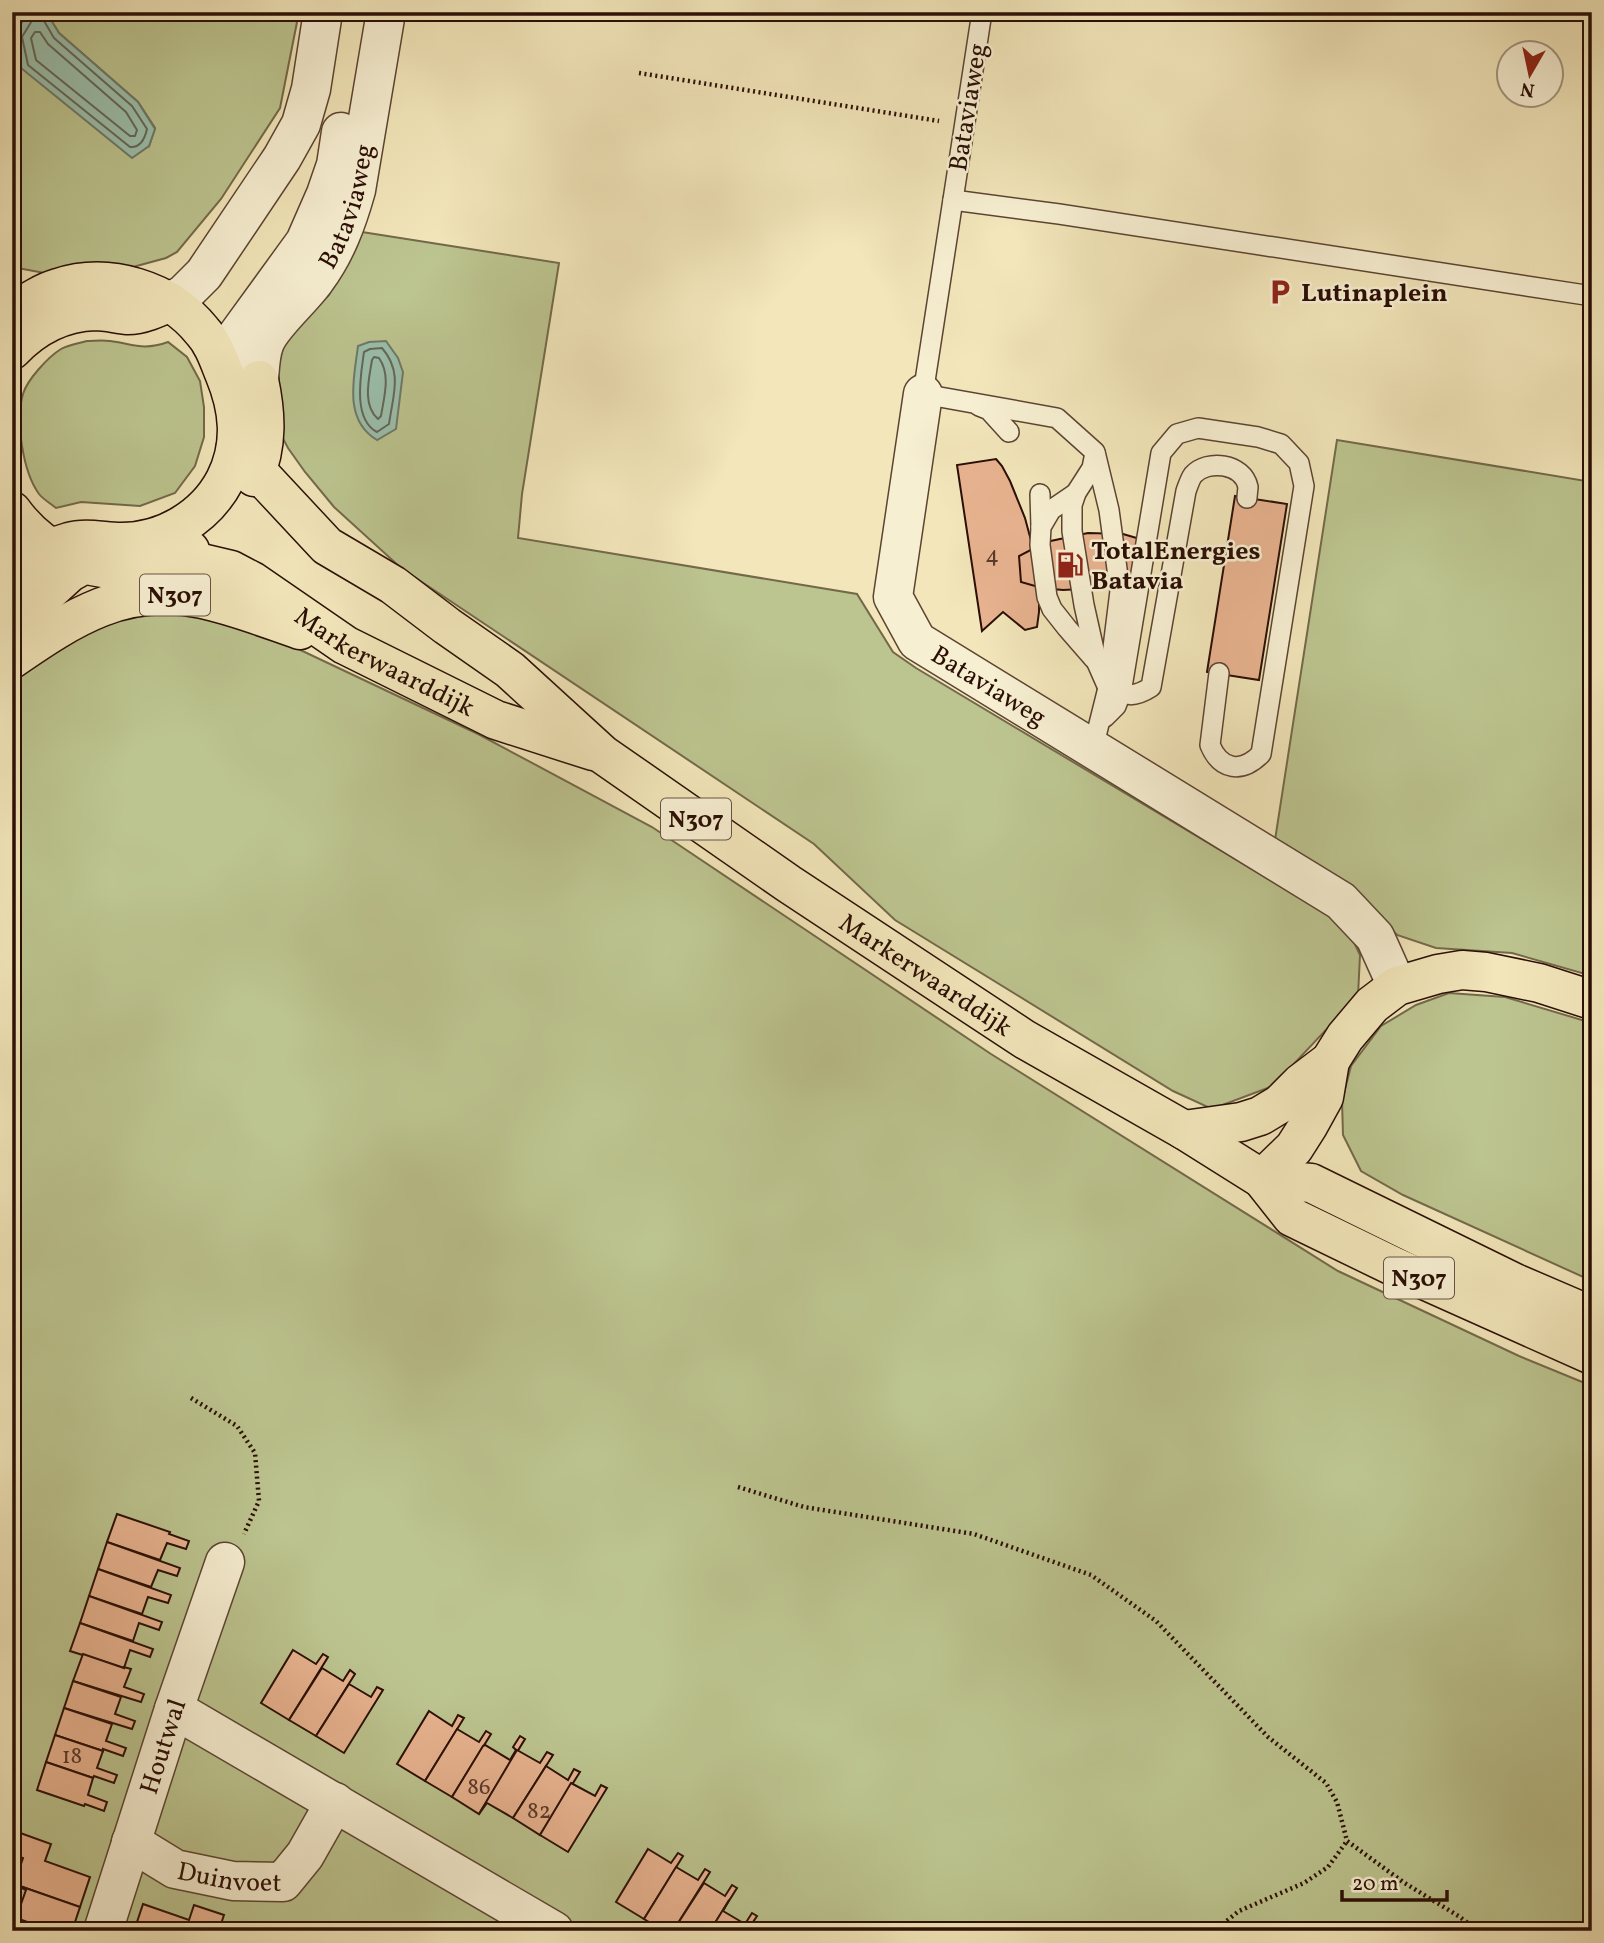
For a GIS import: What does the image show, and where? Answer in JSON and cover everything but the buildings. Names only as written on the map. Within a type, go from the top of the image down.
[{"type":"main road","name":"N307","points":[[12,313],[41,295],[79,283],[100,281],[120,284],[155,296],[182,311],[204,332],[212,345],[242,376],[265,420],[252,452],[241,502],[231,516],[206,539],[159,564],[122,570],[103,569],[68,557],[39,556],[12,587]]},
{"type":"main road","points":[[12,351],[26,336],[57,318],[92,311],[128,315],[152,311],[155,296]]},
{"type":"main road","name":"N307","points":[[12,625],[69,573],[68,542],[83,539],[137,542],[172,531],[202,510],[215,497],[232,464],[252,452]]},
{"type":"main road","name":"Markerwaarddijk","points":[[252,452],[393,585],[510,670],[602,754],[789,884],[1024,1039],[1184,1130],[1262,1179],[1292,1217],[1406,1272],[1592,1355]]},
{"type":"main road","points":[[12,511],[28,530],[68,557]]},
{"type":"main road","name":"Markerwaarddijk","points":[[176,557],[231,569],[345,645],[496,720],[602,754]]},
{"type":"main road","name":"N307","points":[[12,659],[94,609],[115,602],[159,595],[181,596],[225,605],[345,645]]},
{"type":"main road","points":[[1184,1130],[1241,1122],[1260,1116],[1280,1104],[1301,1083],[1330,1061],[1345,1037],[1372,1006],[1397,986],[1462,970],[1529,981],[1592,1000]]},
{"type":"main road","points":[[1262,1179],[1294,1148],[1308,1126],[1324,1097],[1330,1061]]},
{"type":"main road","name":"Markerwaarddijk","points":[[1262,1179],[1311,1183],[1515,1283],[1592,1316]]},
{"type":"street","points":[[155,296],[163,283],[191,261],[264,183],[282,158],[301,124],[311,89],[323,12]]},
{"type":"street","name":"Bataviaweg","points":[[360,12],[336,165],[305,242],[236,337],[229,352],[242,376],[260,359],[265,341],[273,328],[318,278],[341,237],[356,190],[386,12]]},
{"type":"street","name":"Bataviaweg","points":[[923,394],[893,597],[917,641],[1096,735],[1341,901],[1375,937],[1397,986]]},
{"type":"street","name":"Houtwal","points":[[103,1931],[174,1709],[225,1562]]},
{"type":"street","points":[[174,1709],[554,1931]]},
{"type":"street","name":"Duinvoet","points":[[131,1842],[175,1869],[233,1881],[283,1882],[305,1855],[335,1802]]},
{"type":"lane","name":"Bataviaweg","points":[[923,394],[982,12]]},
{"type":"lane","points":[[953,200],[1592,296]]},
{"type":"lane","points":[[923,394],[1057,418],[1095,452],[1109,510],[1120,591],[1114,690]]},
{"type":"lane","points":[[971,402],[989,410],[1009,432]]},
{"type":"lane","points":[[1096,735],[1114,690],[1161,453],[1177,434],[1198,428],[1258,437],[1282,444],[1299,463],[1304,486],[1261,754],[1243,767],[1222,763],[1210,746],[1219,673]]},
{"type":"lane","points":[[1095,452],[1092,468],[1076,493],[1072,505],[1072,531],[1097,663]]},
{"type":"lane","points":[[1040,494],[1040,545],[1047,597],[1052,609],[1097,663],[1114,690],[1139,695],[1151,687],[1186,491],[1192,477],[1203,467],[1218,465],[1233,469],[1243,476],[1248,487],[1247,498]]},
{"type":"lane","points":[[1041,527],[1051,510],[1076,493]]},
{"type":"path","points":[[639,73],[965,125]]},
{"type":"path","points":[[191,1398],[237,1426],[255,1453],[260,1501],[238,1547],[225,1562]]},
{"type":"path","points":[[738,1487],[804,1507],[974,1534],[1091,1575],[1156,1621],[1268,1737],[1326,1783],[1337,1802],[1347,1841],[1478,1931]]},
{"type":"path","points":[[1214,1931],[1239,1911],[1312,1878],[1328,1867],[1347,1841]]},
{"type":"shaded area","points":[[12,12],[29,12],[14,34],[149,146],[155,128],[138,102],[59,33],[46,12],[299,12],[280,108],[221,199],[177,252],[166,258],[133,267],[55,275],[12,267]]},
{"type":"shaded area","points":[[362,232],[559,263],[522,494],[518,538],[857,594],[893,652],[916,668],[1332,917],[1351,936],[1360,955],[1358,996],[1273,1086],[1212,1109],[1173,1091],[895,920],[814,844],[401,568],[334,507],[305,472],[280,433],[276,349],[329,295]]},
{"type":"shaded area","points":[[87,341],[138,346],[168,342],[187,357],[200,381],[204,407],[204,437],[195,466],[175,493],[140,506],[81,502],[56,508],[41,496],[33,484],[20,432],[25,388],[44,363],[61,349]]},
{"type":"shaded area","points":[[1337,440],[1592,482],[1592,976],[1512,953],[1436,948],[1397,935],[1351,885],[1275,840]]},
{"type":"shaded area","points":[[181,610],[256,629],[478,734],[652,827],[991,1054],[1338,1271],[1519,1356],[1592,1386],[1592,1931],[12,1931],[12,680],[51,646],[131,612]]},
{"type":"shaded area","points":[[1449,993],[1505,997],[1592,1023],[1592,1281],[1403,1195],[1361,1171],[1343,1135],[1342,1101],[1351,1066],[1381,1026],[1416,1005]]},
{"type":"water","points":[[29,12],[46,12],[59,33],[138,102],[155,129],[149,146],[132,158],[21,68],[14,34]]},
{"type":"water","points":[[386,341],[398,358],[403,372],[396,429],[377,440],[366,432],[359,421],[353,398],[353,385],[358,346]]},
{"type":"place","name":"Lutinaplein","points":[[1280,292]]},
{"type":"place","name":"TotalEnergies Batavia","points":[[1070,565]]}]
